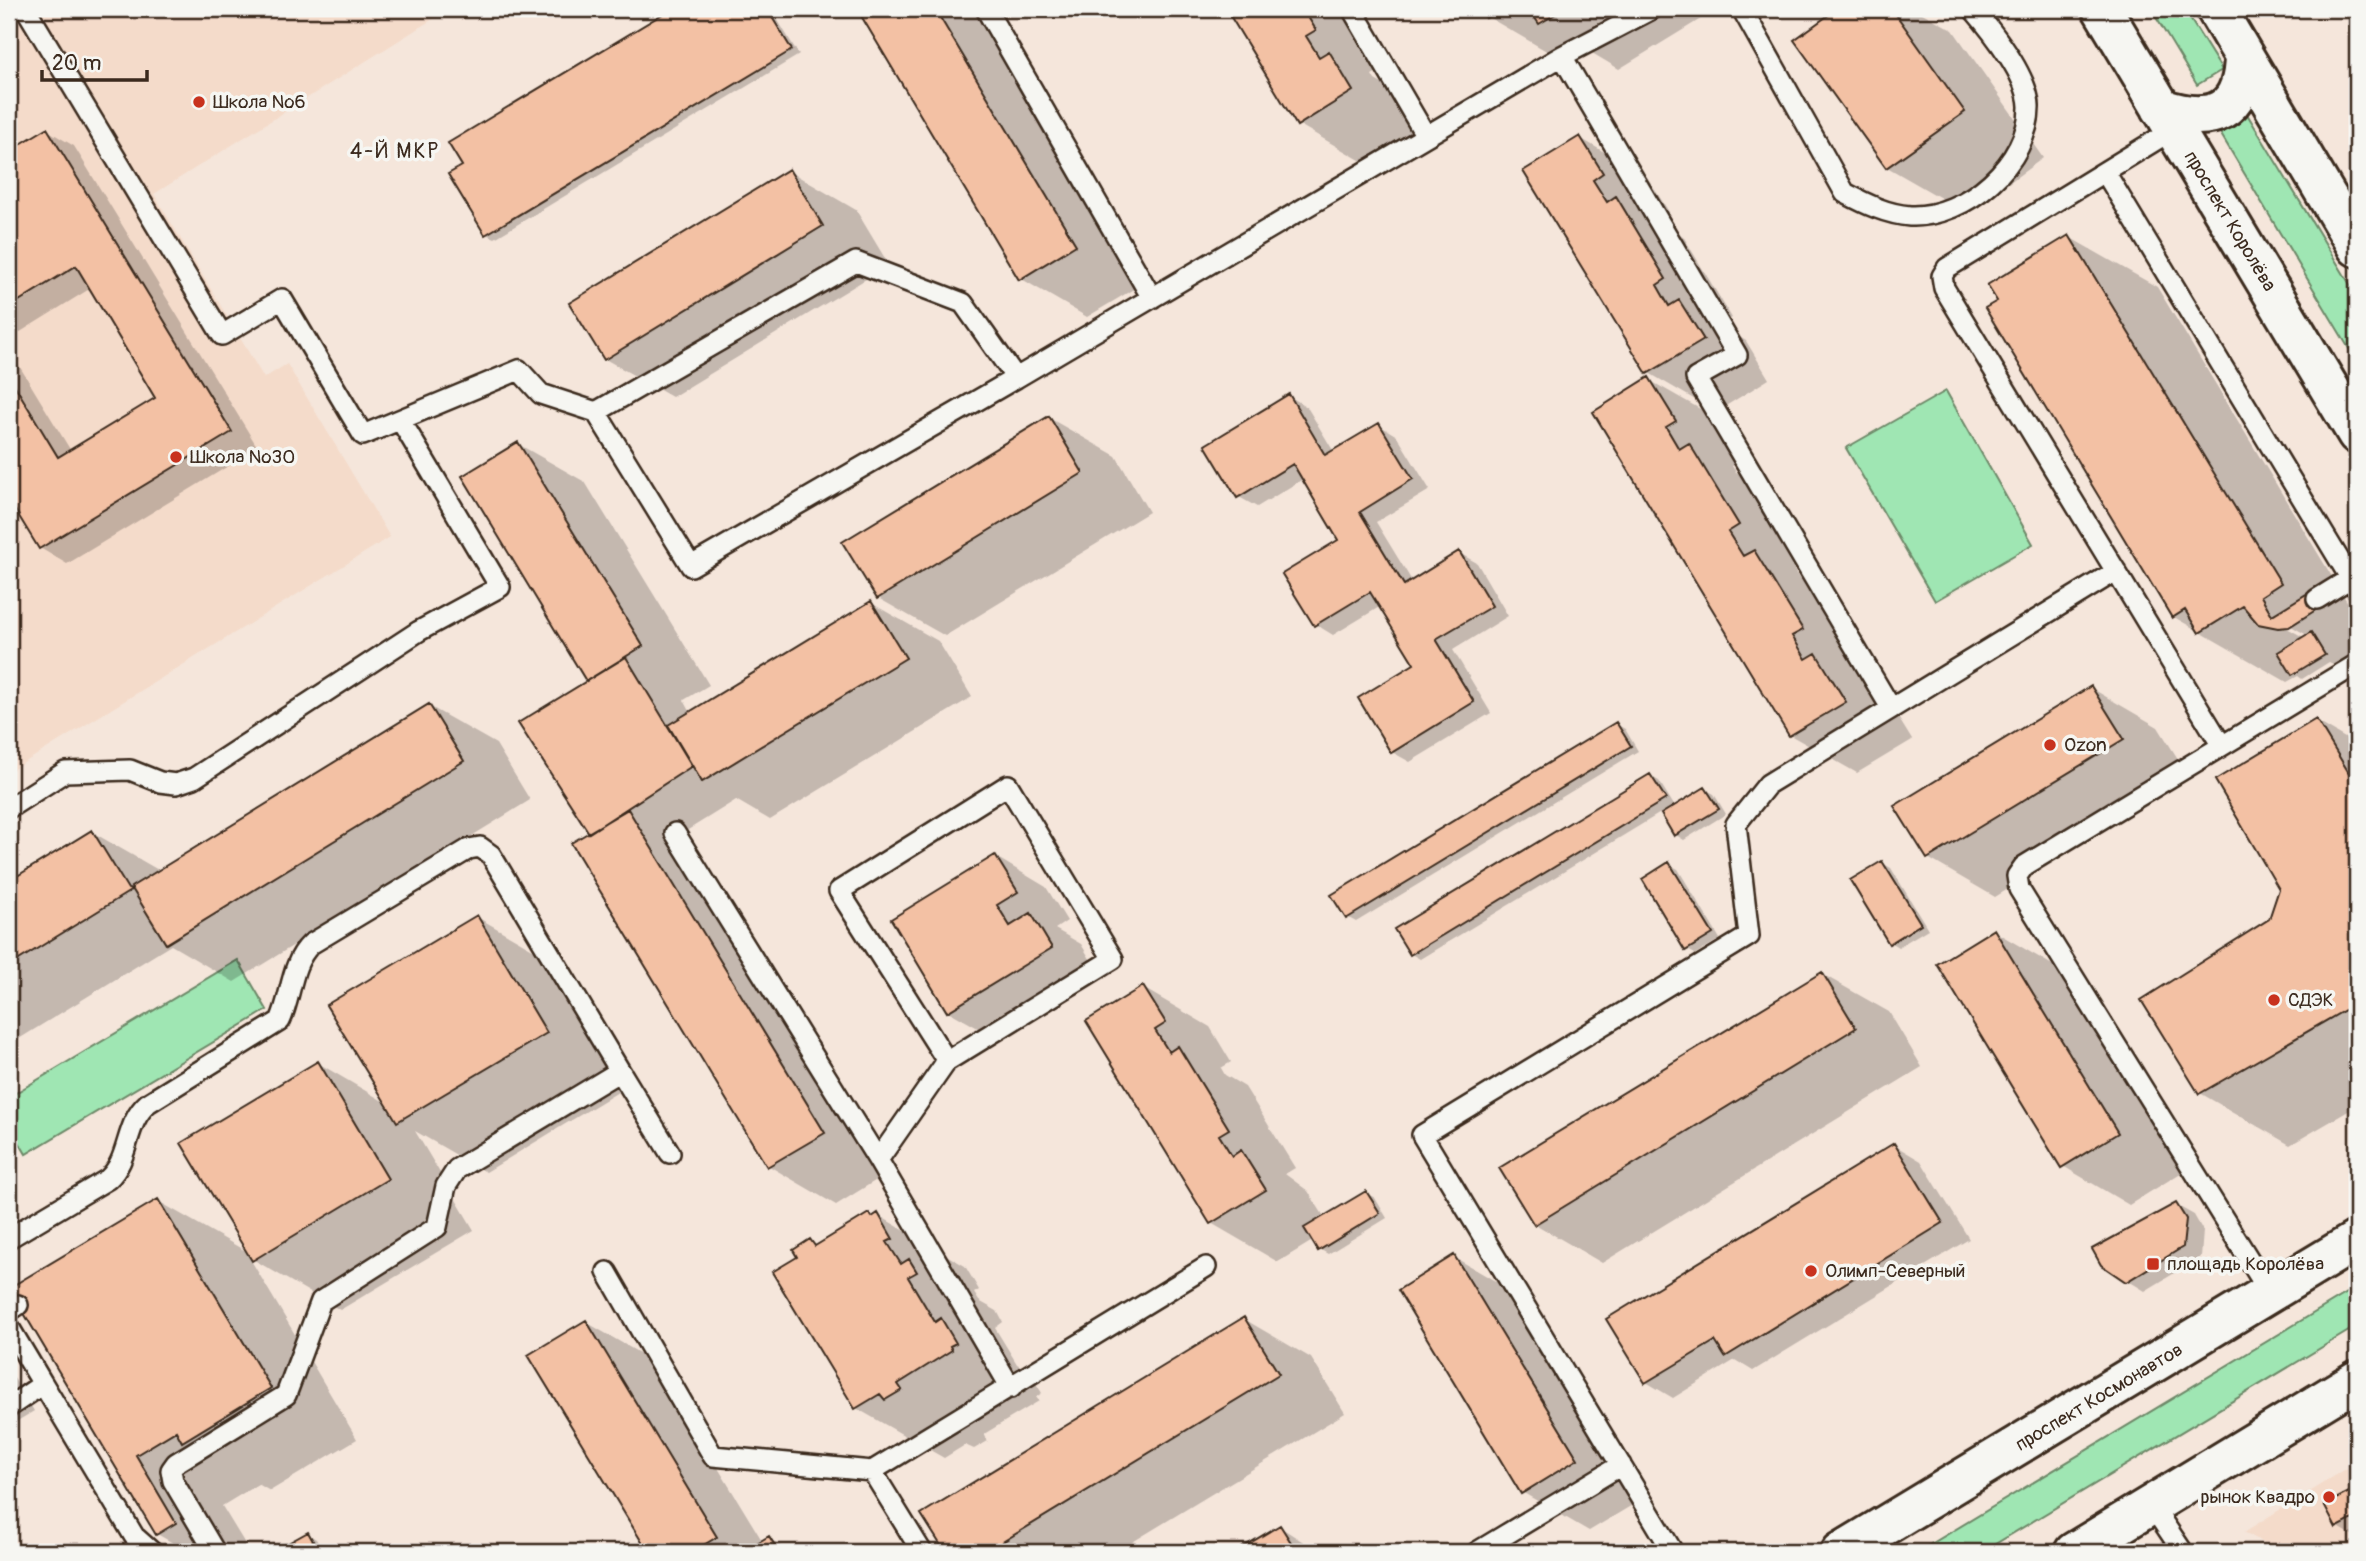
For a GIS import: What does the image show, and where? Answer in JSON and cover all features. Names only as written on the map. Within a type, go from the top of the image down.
[{"type":"main road","name":"проспект Королёва","points":[[2102,9],[2357,434]]},
{"type":"main road","points":[[2216,9],[2357,247]]},
{"type":"main road","points":[[2168,119],[2214,113],[2238,98],[2244,81],[2244,56]]},
{"type":"main road","name":"проспект Космонавтов","points":[[1840,1552],[2357,1240]]},
{"type":"main road","points":[[2074,1552],[2357,1380]]},
{"type":"lane","points":[[26,9],[222,335],[282,299],[363,435],[519,370],[541,394],[596,412],[691,566],[1562,56],[1652,9]]},
{"type":"lane","points":[[986,9],[1152,298]]},
{"type":"lane","points":[[1352,9],[1426,136]]},
{"type":"lane","points":[[1742,9],[1845,193],[1874,209],[1911,216],[1947,210],[2000,177],[2024,142],[2029,104],[2007,49],[1973,9]]},
{"type":"lane","points":[[1562,56],[1737,355],[1696,378],[1891,708]]},
{"type":"lane","points":[[2168,119],[2105,172],[1947,268],[1942,276],[1944,288],[2222,746]]},
{"type":"lane","points":[[2105,172],[2354,584],[2317,599]]},
{"type":"lane","points":[[596,412],[856,262],[964,303],[1016,377]]},
{"type":"lane","points":[[9,808],[65,772],[130,770],[160,782],[176,784],[194,778],[419,631],[500,587],[401,421]]},
{"type":"lane","points":[[1673,1552],[1422,1135],[1749,936],[1736,824],[1768,784],[2116,571]]},
{"type":"lane","points":[[2271,1294],[2019,889],[2017,876],[2024,866],[2357,664]]},
{"type":"lane","points":[[878,1160],[947,1061],[1113,959],[1008,785],[839,891],[947,1061]]},
{"type":"lane","points":[[675,833],[878,1160],[1011,1388]]},
{"type":"lane","points":[[9,1238],[108,1179],[117,1170],[138,1111],[280,1021],[297,964],[311,944],[469,849],[480,847],[491,855],[670,1153]]},
{"type":"lane","points":[[215,1552],[173,1481],[170,1470],[176,1463],[286,1395],[321,1301],[437,1227],[450,1175],[620,1071]]},
{"type":"lane","points":[[607,1272],[713,1456],[873,1471],[1206,1267]]},
{"type":"lane","points":[[9,1327],[134,1536],[152,1552]]},
{"type":"lane","points":[[9,1407],[43,1384]]},
{"type":"lane","points":[[1477,1552],[1620,1465]]},
{"type":"lane","points":[[873,1471],[922,1552]]},
{"type":"lane","points":[[2152,1506],[2183,1552]]},
{"type":"shaded area","name":"Школа №30","points":[[9,9],[449,9],[154,194],[264,378],[287,364],[390,537],[9,772]]},
{"type":"shaded area","name":"рынок Квадро","points":[[2357,1462],[2357,1552],[2281,1552],[2244,1532]]},
{"type":"green space","points":[[2151,9],[2184,9],[2222,70],[2197,85]]},
{"type":"green space","points":[[2247,114],[2357,296],[2357,362],[2219,131]]},
{"type":"green space","points":[[1946,391],[2033,544],[1935,601],[1846,448]]},
{"type":"green space","points":[[238,960],[267,1010],[26,1154],[9,1125],[9,1097]]},
{"type":"green space","points":[[2357,1287],[2357,1326],[1982,1552],[1918,1552]]},
{"type":"building","points":[[671,9],[767,9],[792,50],[485,235],[448,174],[462,166],[448,143]]},
{"type":"building","points":[[857,9],[935,9],[1076,245],[1019,280]]},
{"type":"building","points":[[1226,9],[1303,9],[1316,30],[1306,36],[1319,57],[1329,51],[1353,91],[1297,126]]},
{"type":"building","points":[[1481,9],[1502,9],[1486,18]]},
{"type":"building","points":[[1529,9],[1564,9],[1539,24]]},
{"type":"building","points":[[1837,9],[1892,9],[1965,112],[1886,168],[1794,40]]},
{"type":"building","points":[[47,128],[232,432],[39,549],[9,500],[9,376],[58,457],[155,398],[76,266],[9,307],[9,151]]},
{"type":"building","points":[[1580,136],[1603,173],[1593,180],[1607,202],[1616,196],[1666,279],[1657,285],[1669,306],[1679,300],[1704,340],[1647,374],[1523,171]]},
{"type":"building","points":[[789,169],[823,226],[604,360],[569,303]]},
{"type":"building","points":[[2069,235],[2281,583],[2261,596],[2272,615],[2313,590],[2322,606],[2289,627],[2258,624],[2243,606],[2199,633],[2185,610],[2172,618],[1985,308],[1997,301],[1987,285]]},
{"type":"building","points":[[1649,377],[1676,421],[1666,427],[1679,449],[1689,443],[1739,525],[1728,532],[1743,556],[1754,550],[1803,630],[1792,636],[1806,659],[1816,653],[1846,702],[1789,736],[1593,412]]},
{"type":"building","points":[[1289,394],[1325,455],[1379,423],[1413,479],[1360,512],[1404,585],[1459,551],[1492,606],[1436,639],[1474,702],[1391,753],[1358,698],[1414,664],[1370,592],[1314,626],[1282,574],[1338,540],[1293,464],[1237,498],[1205,445]]},
{"type":"building","points":[[1049,416],[1083,473],[877,599],[842,542]]},
{"type":"building","points":[[518,442],[643,646],[586,681],[462,476]]},
{"type":"building","points":[[871,601],[906,658],[702,782],[668,725]]},
{"type":"building","points":[[2311,632],[2325,655],[2292,675],[2278,652]]},
{"type":"building","points":[[626,657],[692,766],[589,833],[518,723]]},
{"type":"building","points":[[2091,686],[2124,739],[1927,859],[1894,806]]},
{"type":"building","points":[[429,704],[464,761],[166,944],[131,887]]},
{"type":"building","points":[[2316,719],[2357,786],[2357,1003],[2199,1094],[2141,1000],[2269,919],[2279,889],[2215,780]]},
{"type":"building","points":[[1616,722],[1631,746],[1346,919],[1331,895]]},
{"type":"building","points":[[1650,774],[1666,799],[1410,955],[1394,929]]},
{"type":"building","points":[[1705,787],[1719,809],[1674,836],[1661,814]]},
{"type":"building","points":[[628,809],[825,1133],[767,1167],[571,843]]},
{"type":"building","points":[[92,830],[128,889],[132,890],[9,966],[9,881]]},
{"type":"building","points":[[995,855],[1018,892],[997,905],[1010,926],[1031,913],[1052,948],[947,1012],[891,919]]},
{"type":"building","points":[[1882,861],[1921,924],[1889,944],[1850,880]]},
{"type":"building","points":[[1669,862],[1713,934],[1685,951],[1642,879]]},
{"type":"building","points":[[477,915],[547,1033],[397,1122],[326,1005]]},
{"type":"building","points":[[1994,929],[2118,1133],[2061,1168],[1937,964]]},
{"type":"building","points":[[1822,972],[1856,1028],[1534,1225],[1499,1168]]},
{"type":"building","points":[[1143,986],[1166,1023],[1155,1030],[1169,1052],[1178,1046],[1229,1129],[1219,1135],[1232,1156],[1241,1150],[1266,1190],[1210,1224],[1086,1021]]},
{"type":"building","points":[[318,1061],[388,1179],[252,1261],[181,1143]]},
{"type":"building","points":[[1894,1143],[1943,1223],[1725,1357],[1715,1341],[1645,1383],[1606,1319]]},
{"type":"building","points":[[1366,1191],[1380,1213],[1318,1251],[1304,1228]]},
{"type":"building","points":[[158,1199],[271,1388],[182,1442],[176,1431],[136,1455],[176,1523],[156,1535],[9,1288]]},
{"type":"building","points":[[2176,1203],[2186,1219],[2183,1247],[2126,1282],[2101,1265],[2092,1249]]},
{"type":"building","points":[[869,1213],[872,1217],[878,1213],[893,1239],[887,1242],[901,1264],[909,1259],[917,1272],[908,1277],[935,1322],[941,1318],[956,1343],[950,1346],[952,1350],[898,1384],[902,1390],[885,1400],[880,1394],[855,1409],[772,1272],[797,1257],[793,1250],[810,1239],[815,1246]]},
{"type":"building","points":[[1454,1255],[1578,1459],[1521,1494],[1398,1290]]},
{"type":"building","points":[[1244,1317],[1279,1374],[986,1552],[945,1552],[921,1514]]},
{"type":"building","points":[[586,1320],[717,1537],[692,1552],[648,1552],[528,1355]]},
{"type":"building","points":[[2357,1488],[2357,1517],[2336,1528],[2324,1505]]},
{"type":"building","points":[[1280,1525],[1297,1552],[1235,1552]]},
{"type":"building","points":[[308,1532],[319,1552],[272,1552]]},
{"type":"building","points":[[769,1536],[779,1552],[742,1552]]},
{"type":"place","name":"Школа №6","points":[[199,102]]},
{"type":"place","name":"Школа №30","points":[[176,457]]},
{"type":"place","name":"Ozon","points":[[2050,745]]},
{"type":"place","name":"СДЭК","points":[[2274,1000]]},
{"type":"place","name":"площадь Королёва","points":[[2153,1264]]},
{"type":"place","name":"Олимп-Северный","points":[[1811,1271]]},
{"type":"place","name":"рынок Квадро","points":[[2329,1497]]},
{"type":"district","name":"4-Й МКР","points":[[395,151]]}]
